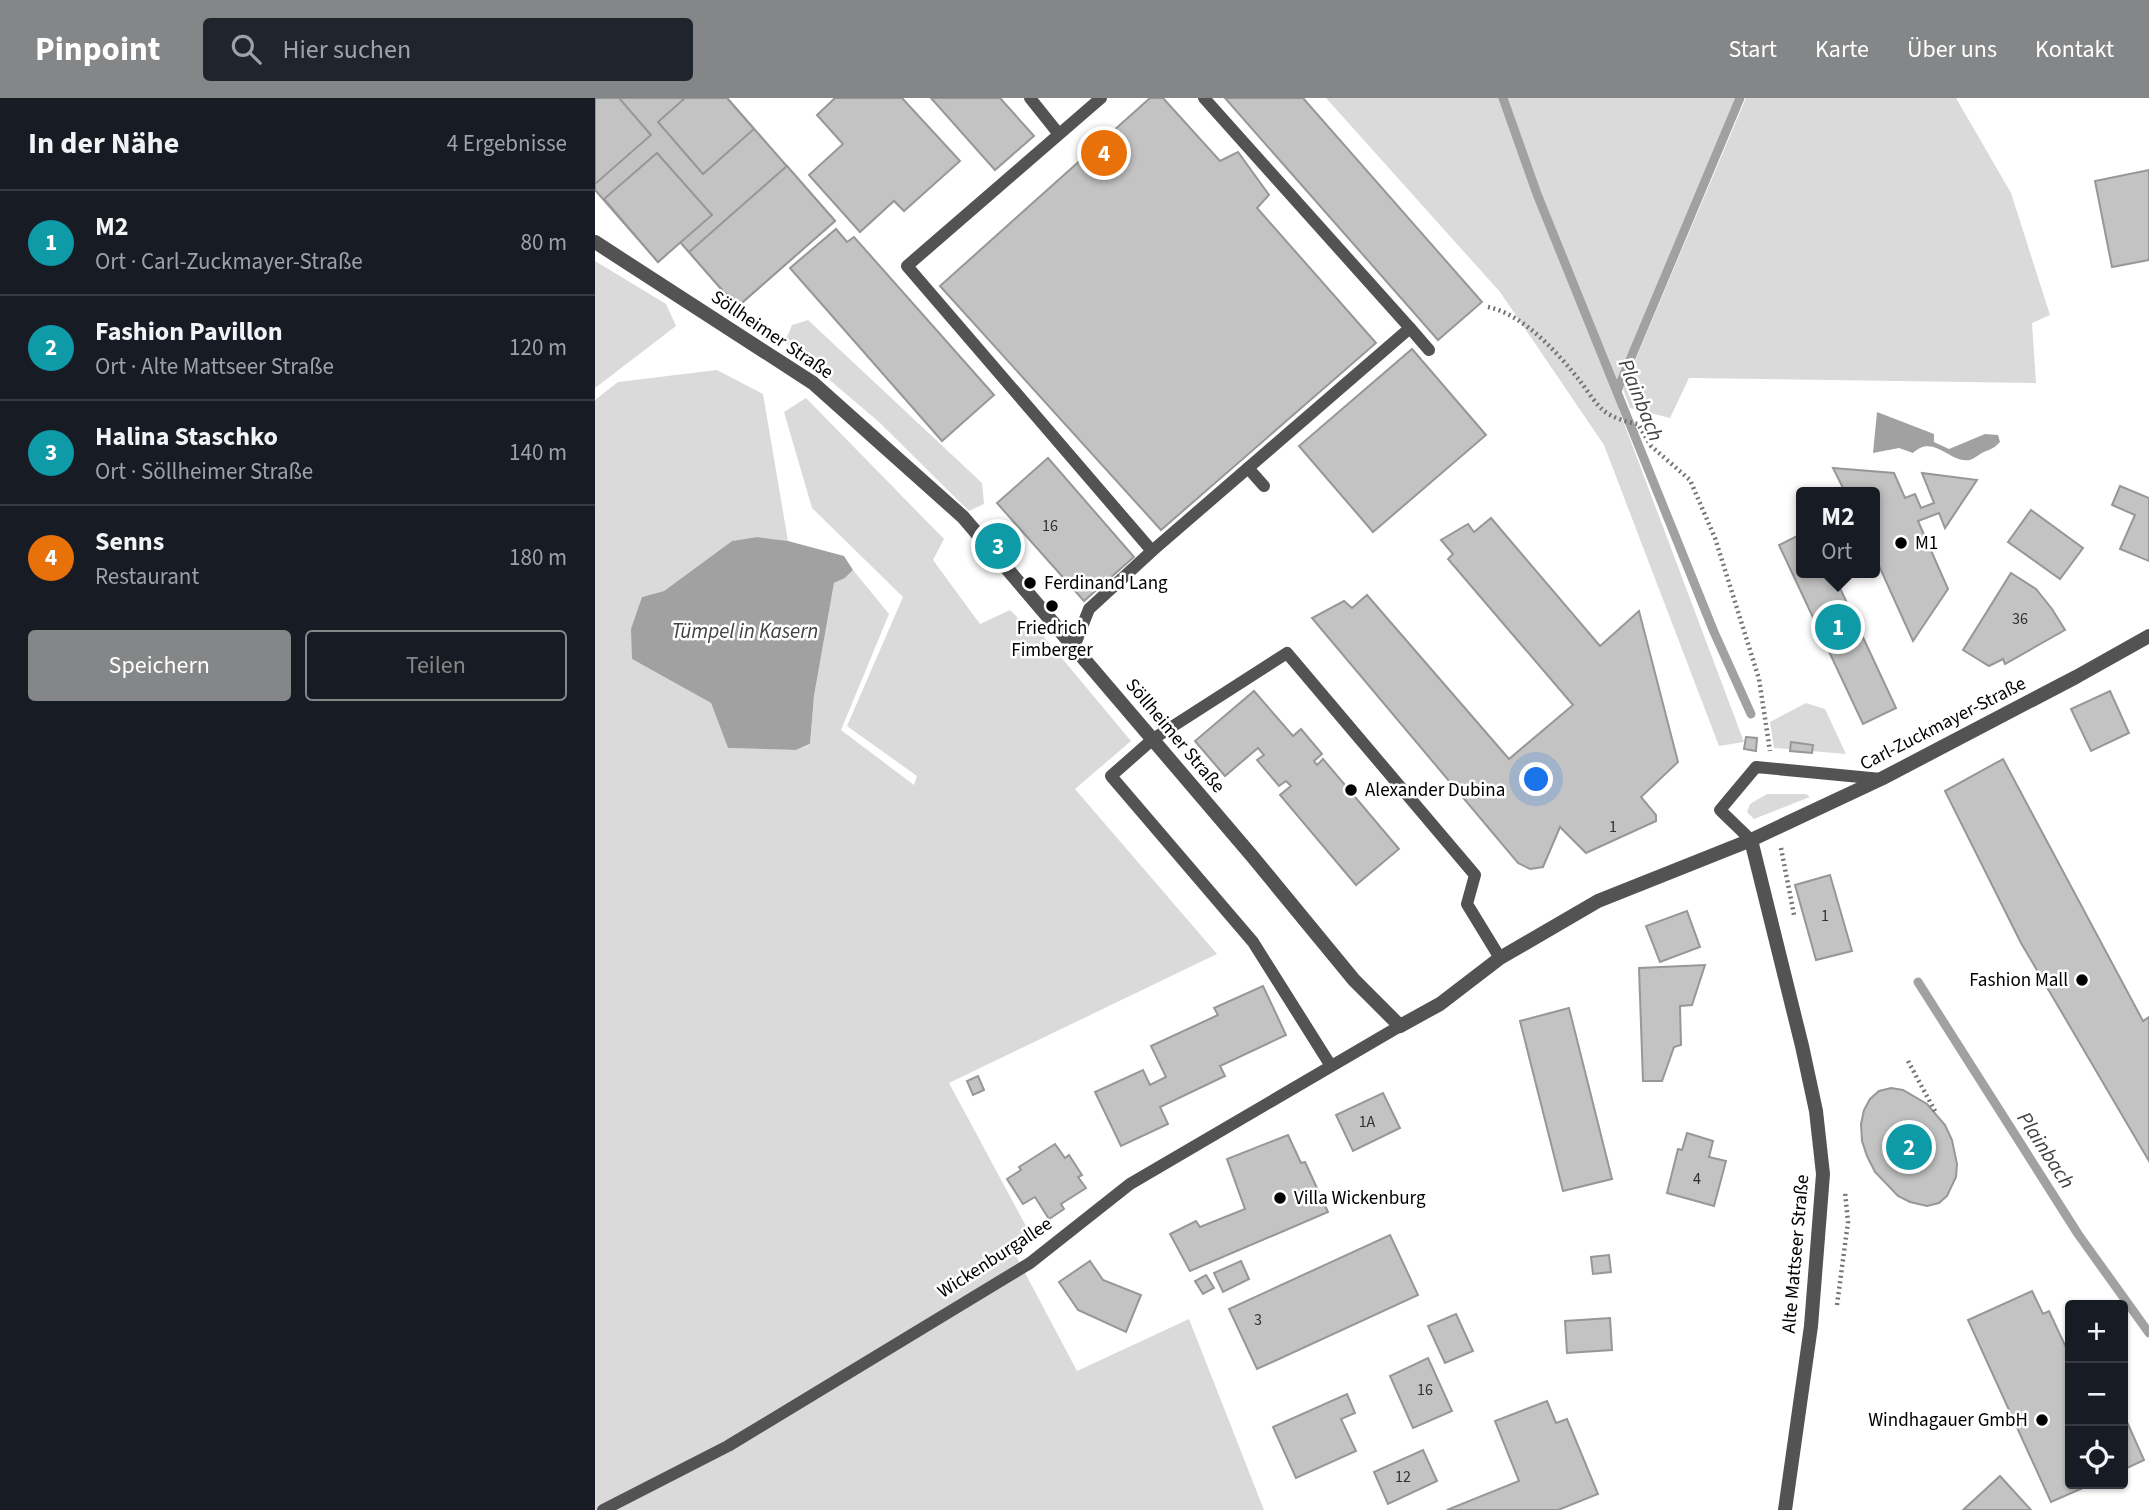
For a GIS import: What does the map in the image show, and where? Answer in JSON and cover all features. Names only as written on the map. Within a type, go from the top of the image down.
[{"type":"street","name":"Söllheimer Straße","points":[[595,242],[813,383],[963,517],[1354,980],[1400,1026]]},
{"type":"street","name":"Carl-Zuckmayer-Straße","points":[[1751,840],[1881,779],[2149,636]]},
{"type":"street","points":[[1400,1026],[1440,1004],[1500,958],[1598,901],[1751,840]]},
{"type":"street","name":"Alte Mattseer Straße","points":[[1751,840],[1810,1085],[1823,1174],[1811,1326],[1785,1510]]},
{"type":"lane","points":[[1030,98],[1058,133]]},
{"type":"lane","points":[[1101,98],[907,266],[1152,551]]},
{"type":"lane","points":[[1204,98],[1429,350]]},
{"type":"lane","points":[[1075,647],[1089,609],[1152,551],[1410,328]]},
{"type":"lane","points":[[1248,468],[1264,486]]},
{"type":"lane","points":[[1331,1066],[1253,942],[1111,776],[1153,739],[1287,653],[1475,875],[1467,904],[1500,958]]},
{"type":"lane","points":[[1751,840],[1720,810],[1756,767],[1881,779]]},
{"type":"lane","name":"Wickenburgallee","points":[[603,1510],[728,1446],[1030,1263],[1130,1184],[1400,1026]]},
{"type":"path","points":[[1488,307],[1501,310],[1524,324],[1572,371],[1604,411],[1638,425],[1651,446],[1690,480],[1715,538],[1759,679],[1770,754],[1769,768]]},
{"type":"path","points":[[1908,1061],[1936,1113]]},
{"type":"shaded area","points":[[1326,98],[1736,98],[1618,378],[1619,410],[1744,742],[1719,746],[1604,445],[1500,292]]},
{"type":"shaded area","points":[[1746,98],[1956,98],[2011,193],[2050,315],[2032,323],[2036,383],[1689,378],[1670,418],[1630,408],[1623,389]]},
{"type":"shaded area","points":[[595,261],[666,304],[676,326],[595,388]]},
{"type":"shaded area","points":[[808,320],[982,483],[984,504],[969,511],[879,422],[785,342],[792,325]]},
{"type":"shaded area","points":[[717,370],[763,394],[788,541],[757,537],[732,541],[664,591],[642,597],[632,659],[711,703],[728,748],[796,750],[810,745],[814,696],[834,583],[853,570],[889,614],[841,730],[914,785],[917,776],[847,726],[903,597],[812,508],[784,412],[806,398],[944,539],[933,560],[980,624],[1010,610],[1022,622],[1035,626],[1131,741],[1075,789],[1217,954],[949,1083],[1034,1241],[1014,1252],[1077,1371],[1189,1319],[1264,1510],[595,1510],[595,400],[618,382]]},
{"type":"shaded area","points":[[1806,703],[1825,709],[1846,754],[1774,748],[1770,722]]},
{"type":"shaded area","points":[[1767,794],[1806,794],[1810,797],[1754,819],[1747,812],[1750,804]]},
{"type":"water","points":[[1877,412],[1934,434],[1934,442],[1949,449],[1985,434],[1998,435],[2000,442],[1970,460],[1956,458],[1928,446],[1913,453],[1899,448],[1873,453]]},
{"type":"water","name":"Tümpel in Kasern","points":[[757,537],[788,541],[844,556],[853,570],[834,583],[814,696],[810,744],[796,750],[728,748],[711,703],[632,659],[631,629],[642,597],[664,591],[732,541]]},
{"type":"building","points":[[595,98],[727,98],[835,221],[737,307],[680,242],[658,262],[595,190]]},
{"type":"building","points":[[595,98],[619,98],[651,135],[595,184]]},
{"type":"building","points":[[685,98],[727,98],[754,129],[703,174],[658,122]]},
{"type":"building","points":[[835,98],[902,98],[960,161],[904,211],[894,201],[860,232],[809,175],[843,144],[817,115]]},
{"type":"building","points":[[931,98],[1000,98],[1034,136],[995,170]]},
{"type":"building","points":[[1150,98],[1163,98],[1220,161],[1238,152],[1269,195],[1257,208],[1376,343],[1161,530],[940,286]]},
{"type":"building","points":[[1225,98],[1303,98],[1482,302],[1438,340]]},
{"type":"building","points":[[657,153],[712,215],[658,262],[604,199]]},
{"type":"building","points":[[787,166],[835,221],[737,307],[689,252]]},
{"type":"building","points":[[2149,170],[2149,260],[2112,267],[2095,181]]},
{"type":"building","points":[[836,229],[847,242],[854,237],[994,395],[942,441],[790,268]]},
{"type":"building","points":[[1412,349],[1486,435],[1373,532],[1299,446]]},
{"type":"building","points":[[1048,458],[1134,557],[1084,601],[997,503]]},
{"type":"building","name":"M1","points":[[1833,468],[1894,473],[1905,498],[1915,494],[1921,508],[1934,503],[1922,473],[1977,480],[1945,528],[1939,513],[1918,521],[1948,589],[1913,641],[1880,568],[1880,487],[1842,487]]},
{"type":"building","points":[[2120,486],[2149,498],[2149,561],[2120,549],[2135,515],[2112,505]]},
{"type":"building","points":[[2031,510],[2083,548],[2060,579],[2008,542]]},
{"type":"building","points":[[1491,518],[1600,646],[1639,611],[1678,762],[1641,797],[1656,815],[1656,821],[1586,853],[1560,827],[1543,867],[1530,869],[1518,863],[1312,618],[1344,601],[1352,608],[1367,595],[1509,759],[1573,705],[1448,559],[1453,554],[1441,540],[1468,524],[1474,532]]},
{"type":"building","points":[[1796,536],[1796,578],[1835,578],[1896,708],[1863,724],[1779,545]]},
{"type":"building","points":[[2011,573],[2036,589],[2065,630],[2005,664],[2003,659],[1989,666],[1963,650]]},
{"type":"building","points":[[1254,691],[1293,736],[1301,729],[1322,754],[1314,761],[1317,765],[1323,759],[1399,849],[1356,885],[1280,795],[1291,786],[1286,781],[1279,786],[1257,760],[1264,755],[1258,748],[1225,776],[1195,741]]},
{"type":"building","points":[[2110,691],[2129,733],[2091,751],[2071,709]]},
{"type":"building","points":[[1746,737],[1757,738],[1756,751],[1744,749]]},
{"type":"building","points":[[1791,742],[1813,745],[1812,753],[1790,751]]},
{"type":"building","name":"Fashion Mall","points":[[2003,759],[2143,1021],[2149,1017],[2149,1161],[2021,943],[1945,791]]},
{"type":"building","points":[[1830,875],[1852,951],[1816,960],[1795,885]]},
{"type":"building","points":[[1687,911],[1700,947],[1660,962],[1646,926]]},
{"type":"building","points":[[1705,965],[1692,1005],[1680,1006],[1681,1045],[1674,1047],[1662,1081],[1643,1081],[1639,968]]},
{"type":"building","points":[[1263,986],[1286,1035],[1220,1066],[1225,1076],[1160,1107],[1168,1124],[1121,1146],[1095,1092],[1143,1070],[1150,1085],[1166,1077],[1151,1046],[1218,1015],[1214,1008]]},
{"type":"building","points":[[1569,1008],[1612,1179],[1563,1191],[1520,1021]]},
{"type":"building","points":[[978,1076],[984,1090],[973,1095],[967,1081]]},
{"type":"building","points":[[1891,1088],[1903,1090],[1927,1104],[1945,1125],[1952,1140],[1957,1164],[1956,1177],[1947,1196],[1939,1203],[1927,1206],[1898,1196],[1875,1172],[1867,1156],[1862,1141],[1864,1110],[1870,1099],[1879,1091]]},
{"type":"building","points":[[1383,1093],[1400,1128],[1353,1151],[1336,1115]]},
{"type":"building","points":[[1687,1133],[1713,1141],[1709,1157],[1726,1161],[1714,1206],[1667,1193],[1678,1149],[1682,1150]]},
{"type":"building","points":[[1288,1135],[1301,1163],[1305,1162],[1328,1212],[1190,1271],[1170,1234],[1196,1221],[1200,1227],[1245,1209],[1227,1159]]},
{"type":"building","points":[[1055,1144],[1065,1158],[1069,1155],[1082,1175],[1078,1177],[1086,1188],[1061,1204],[1064,1209],[1049,1219],[1035,1197],[1023,1204],[1007,1179],[1021,1170],[1019,1167]]},
{"type":"building","points":[[1390,1235],[1418,1295],[1257,1369],[1229,1309]]},
{"type":"building","points":[[1609,1255],[1611,1272],[1593,1274],[1591,1257]]},
{"type":"building","points":[[1090,1261],[1103,1280],[1141,1295],[1126,1332],[1078,1310],[1059,1282]]},
{"type":"building","points":[[1241,1261],[1249,1279],[1223,1292],[1214,1273]]},
{"type":"building","points":[[1206,1275],[1214,1288],[1203,1294],[1195,1281]]},
{"type":"building","name":"Windhagauer GmbH","points":[[2032,1291],[2043,1314],[2049,1311],[2065,1345],[2065,1489],[2081,1489],[2051,1502],[1968,1320]]},
{"type":"building","points":[[1456,1314],[1473,1351],[1445,1363],[1428,1326]]},
{"type":"building","points":[[1610,1318],[1612,1350],[1567,1353],[1565,1321]]},
{"type":"building","points":[[1428,1358],[1452,1411],[1413,1428],[1390,1376]]},
{"type":"building","points":[[1347,1394],[1355,1413],[1341,1419],[1356,1451],[1296,1478],[1273,1427]]},
{"type":"building","points":[[1547,1401],[1556,1423],[1567,1419],[1598,1494],[1558,1510],[1447,1510],[1519,1481],[1495,1421]]},
{"type":"building","points":[[2128,1424],[2144,1460],[2128,1468]]},
{"type":"building","points":[[1423,1450],[1437,1481],[1388,1504],[1374,1472]]},
{"type":"building","points":[[2000,1476],[2031,1510],[1963,1510]]},
{"type":"waterway","name":"Plainbach","points":[[1503,98],[1537,194],[1714,632],[1751,714]]},
{"type":"waterway","points":[[1617,391],[1740,98]]},
{"type":"waterway","name":"Plainbach","points":[[1918,982],[2078,1234],[2149,1333]]},
{"type":"place","name":"Senns","points":[[1104,153]]},
{"type":"place","name":"M1","points":[[1901,543]]},
{"type":"place","name":"Halina Staschko","points":[[998,546]]},
{"type":"place","name":"Ferdinand Lang","points":[[1030,583]]},
{"type":"place","name":"Friedrich Fimberger","points":[[1052,606]]},
{"type":"place","name":"M2","points":[[1838,627]]},
{"type":"place","name":"Alexander Dubina","points":[[1351,790]]},
{"type":"place","name":"Fashion Mall","points":[[2082,980]]},
{"type":"place","name":"Fashion Pavillon","points":[[1909,1147]]},
{"type":"place","name":"Villa Wickenburg","points":[[1280,1198]]},
{"type":"place","name":"Windhagauer GmbH","points":[[2042,1420]]}]
